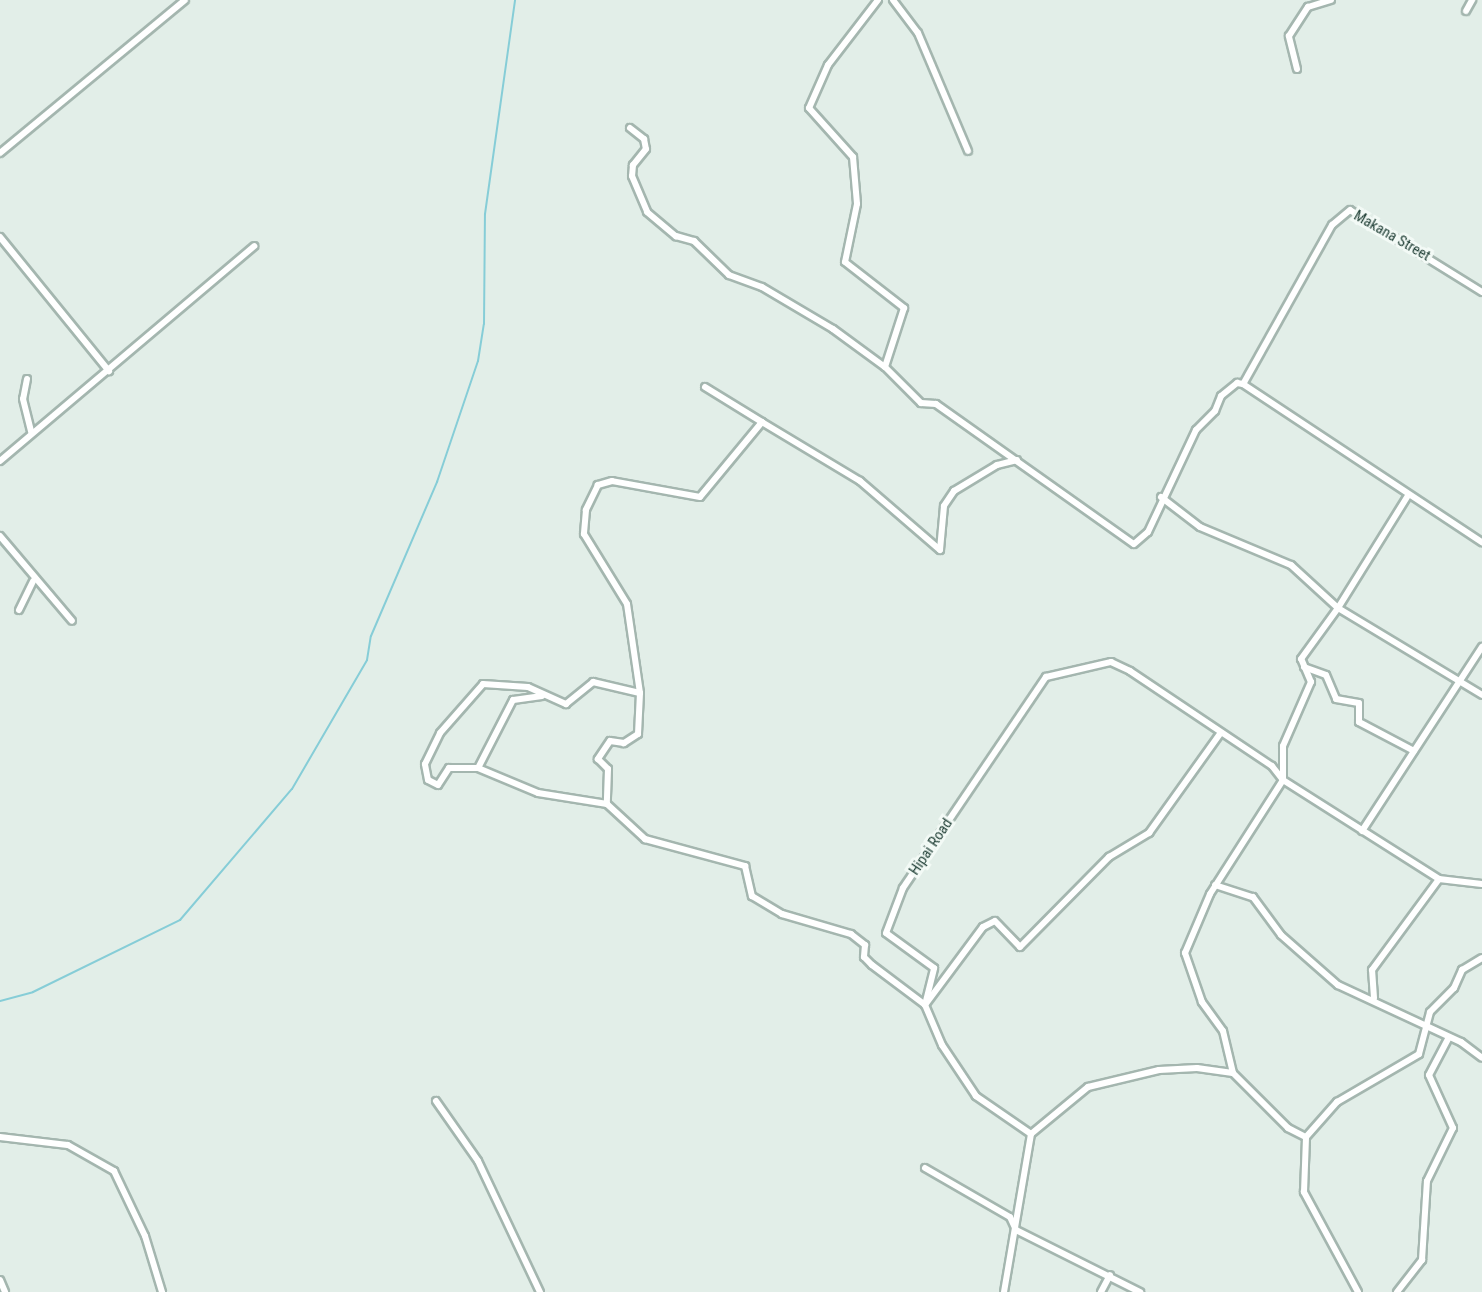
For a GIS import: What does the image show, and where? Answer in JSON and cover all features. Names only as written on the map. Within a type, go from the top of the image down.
[{"type":"street","points":[[0,153],[185,0]]},
{"type":"street","points":[[878,0],[828,65],[809,108],[853,157],[857,204],[845,262],[904,308],[885,367]]},
{"type":"street","points":[[893,0],[918,33],[968,151]]},
{"type":"street","points":[[1297,69],[1289,36],[1308,6],[1331,0]]},
{"type":"street","points":[[1466,11],[1472,0]]},
{"type":"street","points":[[630,128],[644,139],[646,149],[633,165],[632,176],[647,212],[676,236],[694,241],[729,275],[762,287],[832,329],[885,367],[921,403],[936,404],[1134,544],[1148,532],[1161,497],[1196,430],[1215,411],[1221,396],[1243,384],[1370,465],[1407,497],[1482,542]]},
{"type":"street","name":"Makana Street","points":[[1243,384],[1332,225],[1350,210],[1482,292]]},
{"type":"street","points":[[0,237],[109,371]]},
{"type":"street","points":[[0,461],[31,432],[109,371],[254,246]]},
{"type":"street","points":[[27,380],[23,399],[31,432]]},
{"type":"street","points":[[705,387],[860,482],[940,550],[944,506],[954,491],[997,465],[1017,460]]},
{"type":"street","points":[[607,804],[608,769],[598,759],[610,741],[624,742],[638,734],[640,693],[627,604],[584,534],[591,497],[598,485],[612,481],[700,497],[762,422]]},
{"type":"street","points":[[1161,497],[1200,527],[1291,565],[1338,608],[1460,685],[1482,696]]},
{"type":"street","points":[[1306,1137],[1288,1128],[1233,1073],[1223,1031],[1202,1002],[1185,952],[1215,885],[1283,780],[1283,746],[1311,682],[1301,659],[1338,608],[1407,497]]},
{"type":"street","points":[[0,536],[33,581],[72,621]]},
{"type":"street","points":[[19,610],[33,581]]},
{"type":"street","points":[[1362,831],[1460,685],[1482,647]]},
{"type":"street","name":"Hipai Road","points":[[925,1005],[934,968],[886,933],[903,888],[1046,677],[1111,662],[1272,766],[1283,780],[1323,800],[1362,831],[1439,879]]},
{"type":"street","points":[[1303,667],[1326,675],[1336,699],[1359,703],[1359,722],[1414,752]]},
{"type":"street","points":[[640,693],[593,682],[566,704],[542,696],[528,687],[483,684],[467,709],[440,733],[425,764],[428,780],[438,785],[449,768],[478,768],[538,793],[607,804],[645,839],[745,866],[752,896],[782,914],[851,934],[865,945],[864,957],[872,966],[925,1005],[942,1045],[976,1096],[1031,1134]]},
{"type":"street","points":[[478,768],[513,700],[542,696]]},
{"type":"street","points":[[925,1005],[983,927],[995,921],[1020,947],[1109,856],[1149,833],[1220,734]]},
{"type":"street","points":[[1374,998],[1372,970],[1439,879],[1482,884]]},
{"type":"street","points":[[1215,885],[1253,897],[1265,918],[1320,973],[1374,998],[1482,1058]]},
{"type":"street","points":[[1358,1292],[1304,1192],[1306,1137],[1337,1102],[1419,1054],[1429,1029],[1430,1012],[1454,988],[1462,970],[1482,958]]},
{"type":"street","points":[[1397,1292],[1422,1260],[1427,1181],[1453,1128],[1430,1075],[1448,1039]]},
{"type":"street","points":[[1004,1292],[1031,1134],[1088,1087],[1160,1070],[1233,1073]]},
{"type":"street","points":[[436,1101],[478,1161],[540,1292]]},
{"type":"street","points":[[0,1137],[68,1145],[114,1171],[145,1236],[162,1292]]},
{"type":"street","points":[[925,1168],[1010,1217],[1016,1230],[1140,1292]]},
{"type":"street","points":[[1101,1292],[1110,1275]]},
{"type":"street","points":[[0,1280],[4,1292]]},
{"type":"waterway","points":[[0,1001],[33,992],[180,920],[292,789],[367,660],[371,636],[437,482],[478,361],[484,324],[485,214],[515,0]]}]
